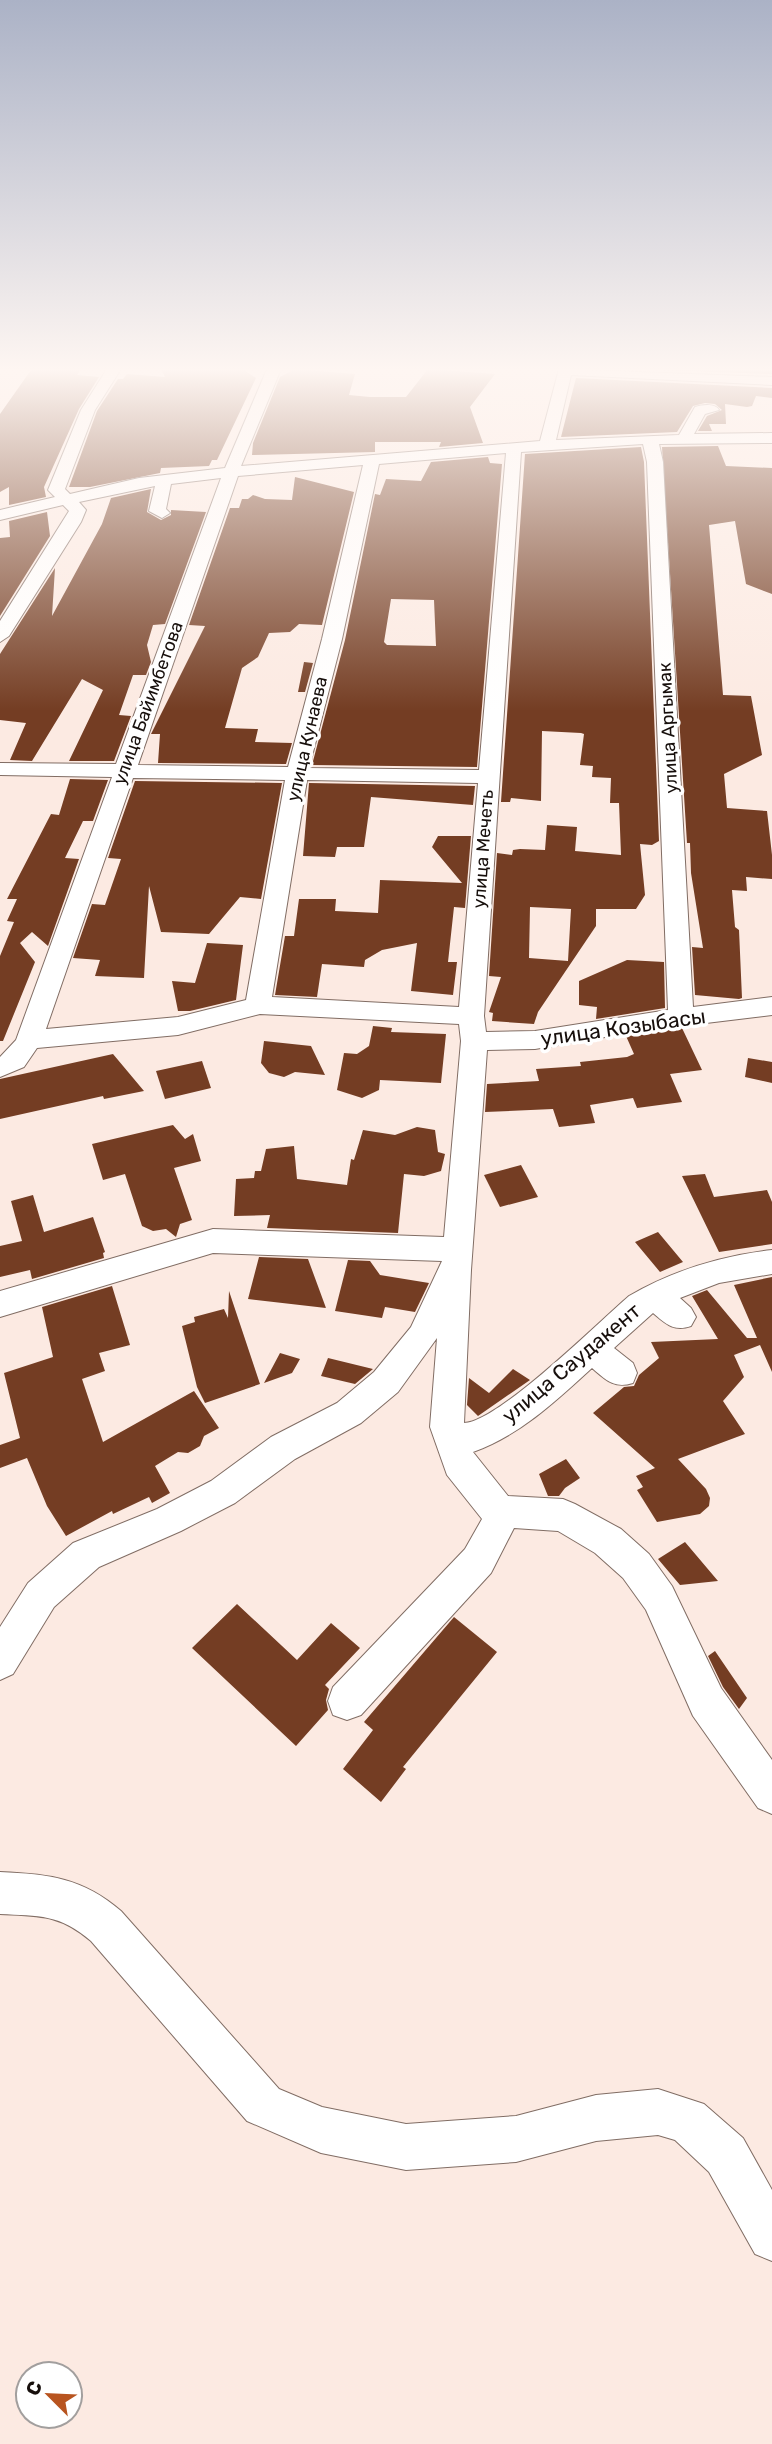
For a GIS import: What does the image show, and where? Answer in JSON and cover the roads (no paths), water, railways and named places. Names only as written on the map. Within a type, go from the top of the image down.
[{"type":"street","points":[[0,636],[78,510],[55,489],[57,483]]},
{"type":"street","points":[[0,515],[67,498],[148,483]]},
{"type":"street","points":[[162,513],[157,511],[163,483]]},
{"type":"street","name":"улица Байимбетова","points":[[29,1040],[227,483]]},
{"type":"street","name":"улица Кунаева","points":[[250,1009],[297,773],[335,625],[367,483]]},
{"type":"street","name":"улица Мечеть","points":[[456,1258],[488,777],[511,483]]},
{"type":"street","name":"улица Аргымак","points":[[656,483],[681,1018]]},
{"type":"street","points":[[0,769],[488,777]]},
{"type":"street","name":"улица Козыбасы","points":[[29,1040],[181,1025],[250,1009],[472,1029],[535,1040],[772,1006]]},
{"type":"street","points":[[0,1068],[10,1065],[20,1057],[29,1040]]},
{"type":"street","points":[[0,1304],[213,1241],[267,1241],[456,1258]]},
{"type":"street","points":[[347,1701],[478,1561],[500,1521],[497,1511],[460,1464],[452,1434],[447,1427],[448,1381],[457,1311],[456,1258]]},
{"type":"street","points":[[0,1661],[40,1595],[86,1555],[169,1520],[223,1492],[283,1448],[349,1413],[386,1382],[422,1336],[456,1258]]},
{"type":"street","name":"улица Саудакент","points":[[452,1434],[471,1438],[484,1433],[528,1404],[590,1348],[655,1296],[676,1284],[721,1268],[772,1262]]},
{"type":"street","points":[[655,1296],[680,1317]]},
{"type":"street","points":[[590,1348],[621,1373]]},
{"type":"street","points":[[497,1511],[563,1515],[608,1541],[636,1566],[659,1598],[707,1702],[772,1794]]},
{"type":"street","points":[[0,1893],[46,1895],[84,1907],[106,1926],[263,2105],[321,2130],[406,2147],[516,2139],[596,2118],[658,2112],[688,2120],[726,2155],[765,2209]]}]
